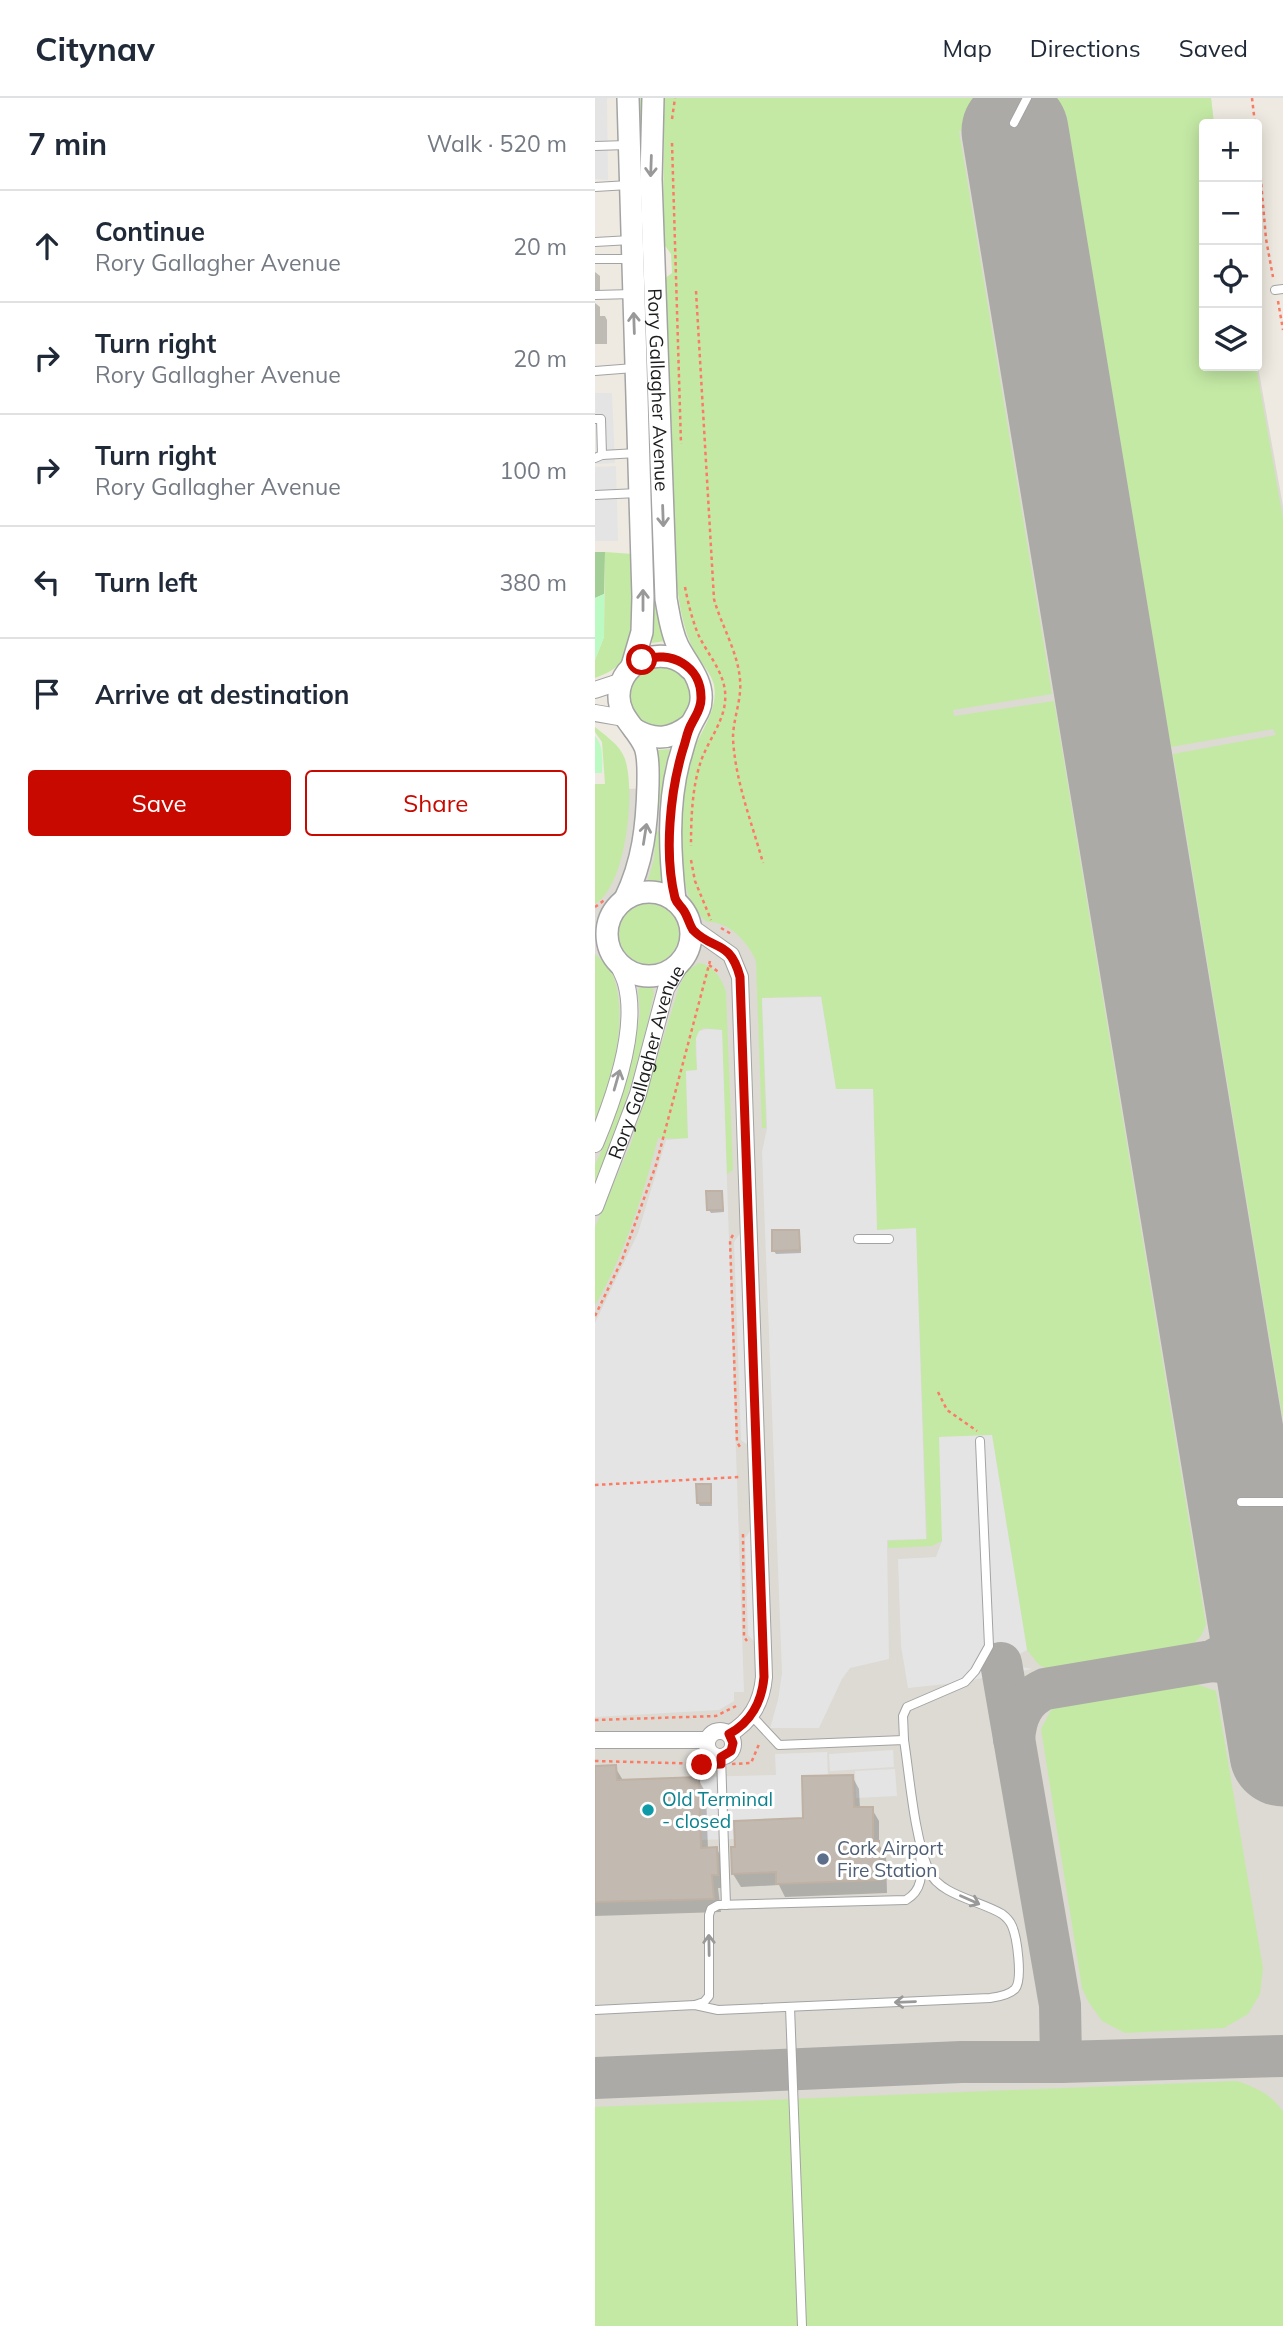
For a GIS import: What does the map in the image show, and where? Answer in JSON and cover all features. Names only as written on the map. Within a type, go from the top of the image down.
[{"type":"street","name":"Rory Gallagher Avenue","points":[[595,1144],[617,1079],[628,1032],[629,1004],[626,984],[608,944],[607,931],[610,918],[625,899],[638,871],[647,822],[645,747],[620,706],[619,693],[642,632],[643,597],[628,98]]},
{"type":"street","name":"Rory Gallagher Avenue","points":[[595,1207],[638,1094],[666,989],[687,953],[690,926],[685,912],[675,901],[671,860],[671,813],[678,765],[690,725],[698,714],[701,701],[695,674],[678,646],[666,599],[651,180],[653,98]]},
{"type":"street","points":[[595,690],[627,674],[653,656],[665,656],[687,665],[695,674]]},
{"type":"street","points":[[595,713],[629,724],[645,735],[657,738],[681,733],[690,725]]},
{"type":"street","points":[[625,899],[651,892],[675,901]]},
{"type":"street","points":[[690,926],[712,934],[731,955],[738,970],[740,989],[764,1664],[763,1689],[756,1708],[745,1709],[737,1730],[729,1734],[717,1731],[707,1740],[709,1752],[721,1760],[733,1747],[729,1734]]},
{"type":"street","points":[[687,953],[712,934]]},
{"type":"street","name":"Rory Gallagher Avenue","points":[[617,962],[627,971],[652,976],[665,974],[676,967],[687,953]]},
{"type":"street","points":[[595,1740],[707,1740]]},
{"type":"lane","points":[[1014,123],[1027,98]]},
{"type":"lane","points":[[595,146],[629,145]]},
{"type":"lane","points":[[595,187],[629,186]]},
{"type":"lane","points":[[595,242],[631,250]]},
{"type":"lane","points":[[595,259],[631,250]]},
{"type":"lane","points":[[595,295],[633,294]]},
{"type":"lane","points":[[595,371],[635,368]]},
{"type":"lane","points":[[595,419],[601,419],[599,456],[637,453]]},
{"type":"lane","points":[[595,495],[639,493]]},
{"type":"lane","points":[[858,1239],[889,1238]]},
{"type":"lane","points":[[595,2010],[695,2005],[718,2010],[990,1998],[1002,1996],[1015,1989],[1020,1978],[1014,1929],[1009,1920],[938,1882],[929,1870],[919,1831],[904,1740],[903,1716],[907,1707],[965,1682],[975,1671],[989,1646],[980,1441]]},
{"type":"lane","points":[[1241,1502],[1283,1502]]},
{"type":"lane","points":[[745,1709],[779,1745],[904,1740]]},
{"type":"lane","points":[[721,1760],[726,1905]]},
{"type":"lane","points":[[695,2005],[704,2002],[709,1996],[711,1909],[718,1905],[909,1899],[916,1892],[921,1880],[919,1831]]},
{"type":"lane","points":[[790,2007],[802,2326]]},
{"type":"path","points":[[672,120],[675,98]]},
{"type":"path","points":[[1252,98],[1254,119]]},
{"type":"path","points":[[672,143],[681,452]]},
{"type":"path","points":[[1261,182],[1266,239],[1279,289],[1283,330]]},
{"type":"path","points":[[696,292],[714,598],[740,680],[733,736],[735,755],[763,863]]},
{"type":"path","points":[[685,575],[689,608],[697,631],[724,684],[725,702],[721,719],[701,762],[695,786],[691,835],[693,869],[712,934]]},
{"type":"path","points":[[595,1316],[618,1269],[656,1165],[709,963],[724,978]]},
{"type":"path","points":[[737,1228],[730,1240],[736,1428],[737,1442],[746,1454]]},
{"type":"path","points":[[938,1392],[947,1410],[977,1430],[980,1441]]},
{"type":"path","points":[[595,1485],[747,1477]]},
{"type":"path","points":[[749,1526],[742,1536],[744,1637],[754,1647]]},
{"type":"path","points":[[595,1720],[716,1716],[745,1709]]},
{"type":"path","points":[[595,1761],[721,1760],[751,1763],[766,1730]]},
{"type":"shaded area","points":[[595,98],[607,98],[608,180],[595,179]]},
{"type":"shaded area","points":[[690,98],[1211,98],[1213,119],[1199,119],[1199,371],[1259,371],[1283,506],[1283,2326],[595,2326],[595,790],[803,783]]},
{"type":"shaded area","points":[[595,393],[612,393],[615,463],[596,464]]},
{"type":"shaded area","points":[[616,466],[618,541],[595,541],[595,467]]},
{"type":"shaded area","points":[[821,997],[836,1089],[873,1089],[877,1230],[916,1228],[926,1539],[887,1540],[889,1659],[850,1668],[819,1728],[770,1728],[782,1673],[762,1152],[767,1128],[762,998]]},
{"type":"shaded area","points":[[722,1030],[744,1692],[734,1692],[734,1701],[719,1710],[595,1717],[595,1323],[638,1233],[666,1140],[688,1138],[686,1071],[697,1070],[696,1038],[699,1031]]},
{"type":"shaded area","points":[[750,1219],[757,1452],[741,1440],[734,1242]]},
{"type":"shaded area","points":[[992,1435],[1027,1650],[1002,1663],[1032,1669],[956,1683],[908,1688],[901,1646],[898,1559],[936,1557],[942,1541],[939,1437]]},
{"type":"shaded area","points":[[760,1518],[764,1652],[748,1635],[745,1538]]},
{"type":"shaded area","points":[[893,1750],[894,1767],[830,1771],[829,1754]]},
{"type":"shaded area","points":[[827,1752],[828,1776],[802,1777],[803,1818],[734,1821],[734,1839],[701,1840],[699,1777],[776,1775],[775,1754]]},
{"type":"shaded area","points":[[895,1769],[897,1796],[856,1798],[855,1771]]},
{"type":"green space","points":[[639,98],[645,98],[645,260],[658,616],[665,641],[652,643],[654,627],[640,215]]},
{"type":"green space","points":[[664,98],[1021,98],[1009,121],[959,131],[1052,694],[953,710],[954,716],[1054,701],[1206,1625],[1201,1636],[1188,1649],[1052,1671],[1039,1665],[1027,1650],[992,1435],[940,1437],[942,1541],[932,1546],[888,1548],[888,1541],[927,1539],[916,1229],[877,1230],[873,1090],[836,1090],[821,996],[762,998],[766,1128],[762,1128],[756,961],[737,934],[723,925],[707,922],[695,909],[682,869],[679,821],[681,798],[689,760],[710,714],[715,695],[713,681],[695,653],[688,636],[676,581],[664,279],[672,273],[671,254],[663,243]]},
{"type":"green space","points":[[1032,98],[1211,98],[1213,119],[1199,119],[1199,371],[1257,371],[1283,519],[1283,1420],[1173,754],[1276,735],[1273,729],[1171,747],[1066,113],[1021,120]]},
{"type":"green space","points":[[595,552],[605,552],[604,594],[595,598]]},
{"type":"green space","points":[[605,552],[633,554],[634,625],[626,652],[619,664],[608,673],[595,678],[595,660],[604,637]]},
{"type":"green space","points":[[604,594],[604,637],[595,660],[595,598]]},
{"type":"green space","points":[[660,666],[681,675],[690,696],[681,717],[660,726],[639,717],[630,696],[639,675]]},
{"type":"green space","points":[[595,727],[620,749],[625,759],[629,815],[621,859],[614,878],[606,894],[595,904],[595,784],[605,784],[602,742],[595,732]]},
{"type":"green space","points":[[595,736],[601,749],[602,773],[595,773]]},
{"type":"green space","points":[[670,749],[665,767],[663,807],[657,807],[658,750]]},
{"type":"green space","points":[[656,831],[663,831],[663,881],[650,882],[648,880],[654,859]]},
{"type":"green space","points":[[649,904],[666,909],[674,917],[679,934],[674,951],[666,959],[649,964],[632,959],[624,951],[619,934],[624,917],[632,909]]},
{"type":"green space","points":[[595,954],[613,975],[618,993],[619,1030],[612,1069],[595,1123]]},
{"type":"green space","points":[[699,963],[717,973],[726,992],[733,1170],[727,1174],[722,1030],[703,1028],[696,1042],[697,1070],[686,1071],[688,1139],[658,1138],[632,1224],[606,1286],[595,1305],[595,1227],[631,1143],[679,987],[687,971]]},
{"type":"green space","points":[[642,986],[652,986],[654,993],[648,1019],[629,1092],[595,1187],[595,1165],[608,1137],[635,1046],[640,1013],[638,990]]},
{"type":"green space","points":[[1187,1681],[1216,1691],[1263,1968],[1260,1994],[1248,2014],[1224,2028],[1125,2033],[1102,2021],[1082,1988],[1041,1729],[1056,1701]]},
{"type":"green space","points":[[1237,2081],[1263,2092],[1283,2112],[1283,2326],[595,2326],[595,2107]]},
{"type":"building","points":[[706,1191],[722,1191],[723,1210],[707,1210]]},
{"type":"building","points":[[772,1230],[799,1230],[800,1250],[772,1251]]},
{"type":"building","points":[[696,1484],[711,1484],[711,1503],[697,1503]]},
{"type":"building","name":"Old Terminal - closed","points":[[616,1765],[617,1780],[699,1777],[701,1848],[717,1847],[718,1875],[712,1875],[714,1899],[595,1902],[595,1766]]},
{"type":"building","points":[[853,1775],[854,1807],[873,1807],[873,1841],[879,1841],[880,1880],[776,1884],[776,1872],[732,1874],[734,1821],[803,1818],[802,1776]]},
{"type":"taxiway","points":[[1014,1739],[1022,1709],[1031,1698],[1045,1689],[1212,1661],[1224,1655],[1246,1634],[1253,1616],[1256,1591]]},
{"type":"taxiway","points":[[1212,1661],[1234,1665],[1251,1673],[1264,1687],[1275,1707]]},
{"type":"taxiway","points":[[1001,1663],[1060,2005],[1061,2062]]},
{"type":"taxiway","points":[[595,2078],[961,2062],[1283,2056]]},
{"type":"runway","points":[[1015,131],[1283,1753]]},
{"type":"place","name":"Old Terminal - closed","points":[[648,1810]]},
{"type":"place","name":"Cork Airport Fire Station","points":[[823,1859]]},
{"type":"route","points":[[642,660],[653,656],[677,659],[695,674],[700,687],[701,701],[698,714],[690,725],[678,765],[671,813],[671,860],[675,901],[697,933],[731,955],[740,977],[764,1677],[756,1708],[737,1730],[729,1734],[733,1743],[731,1751],[721,1757],[721,1764],[702,1765]]}]
